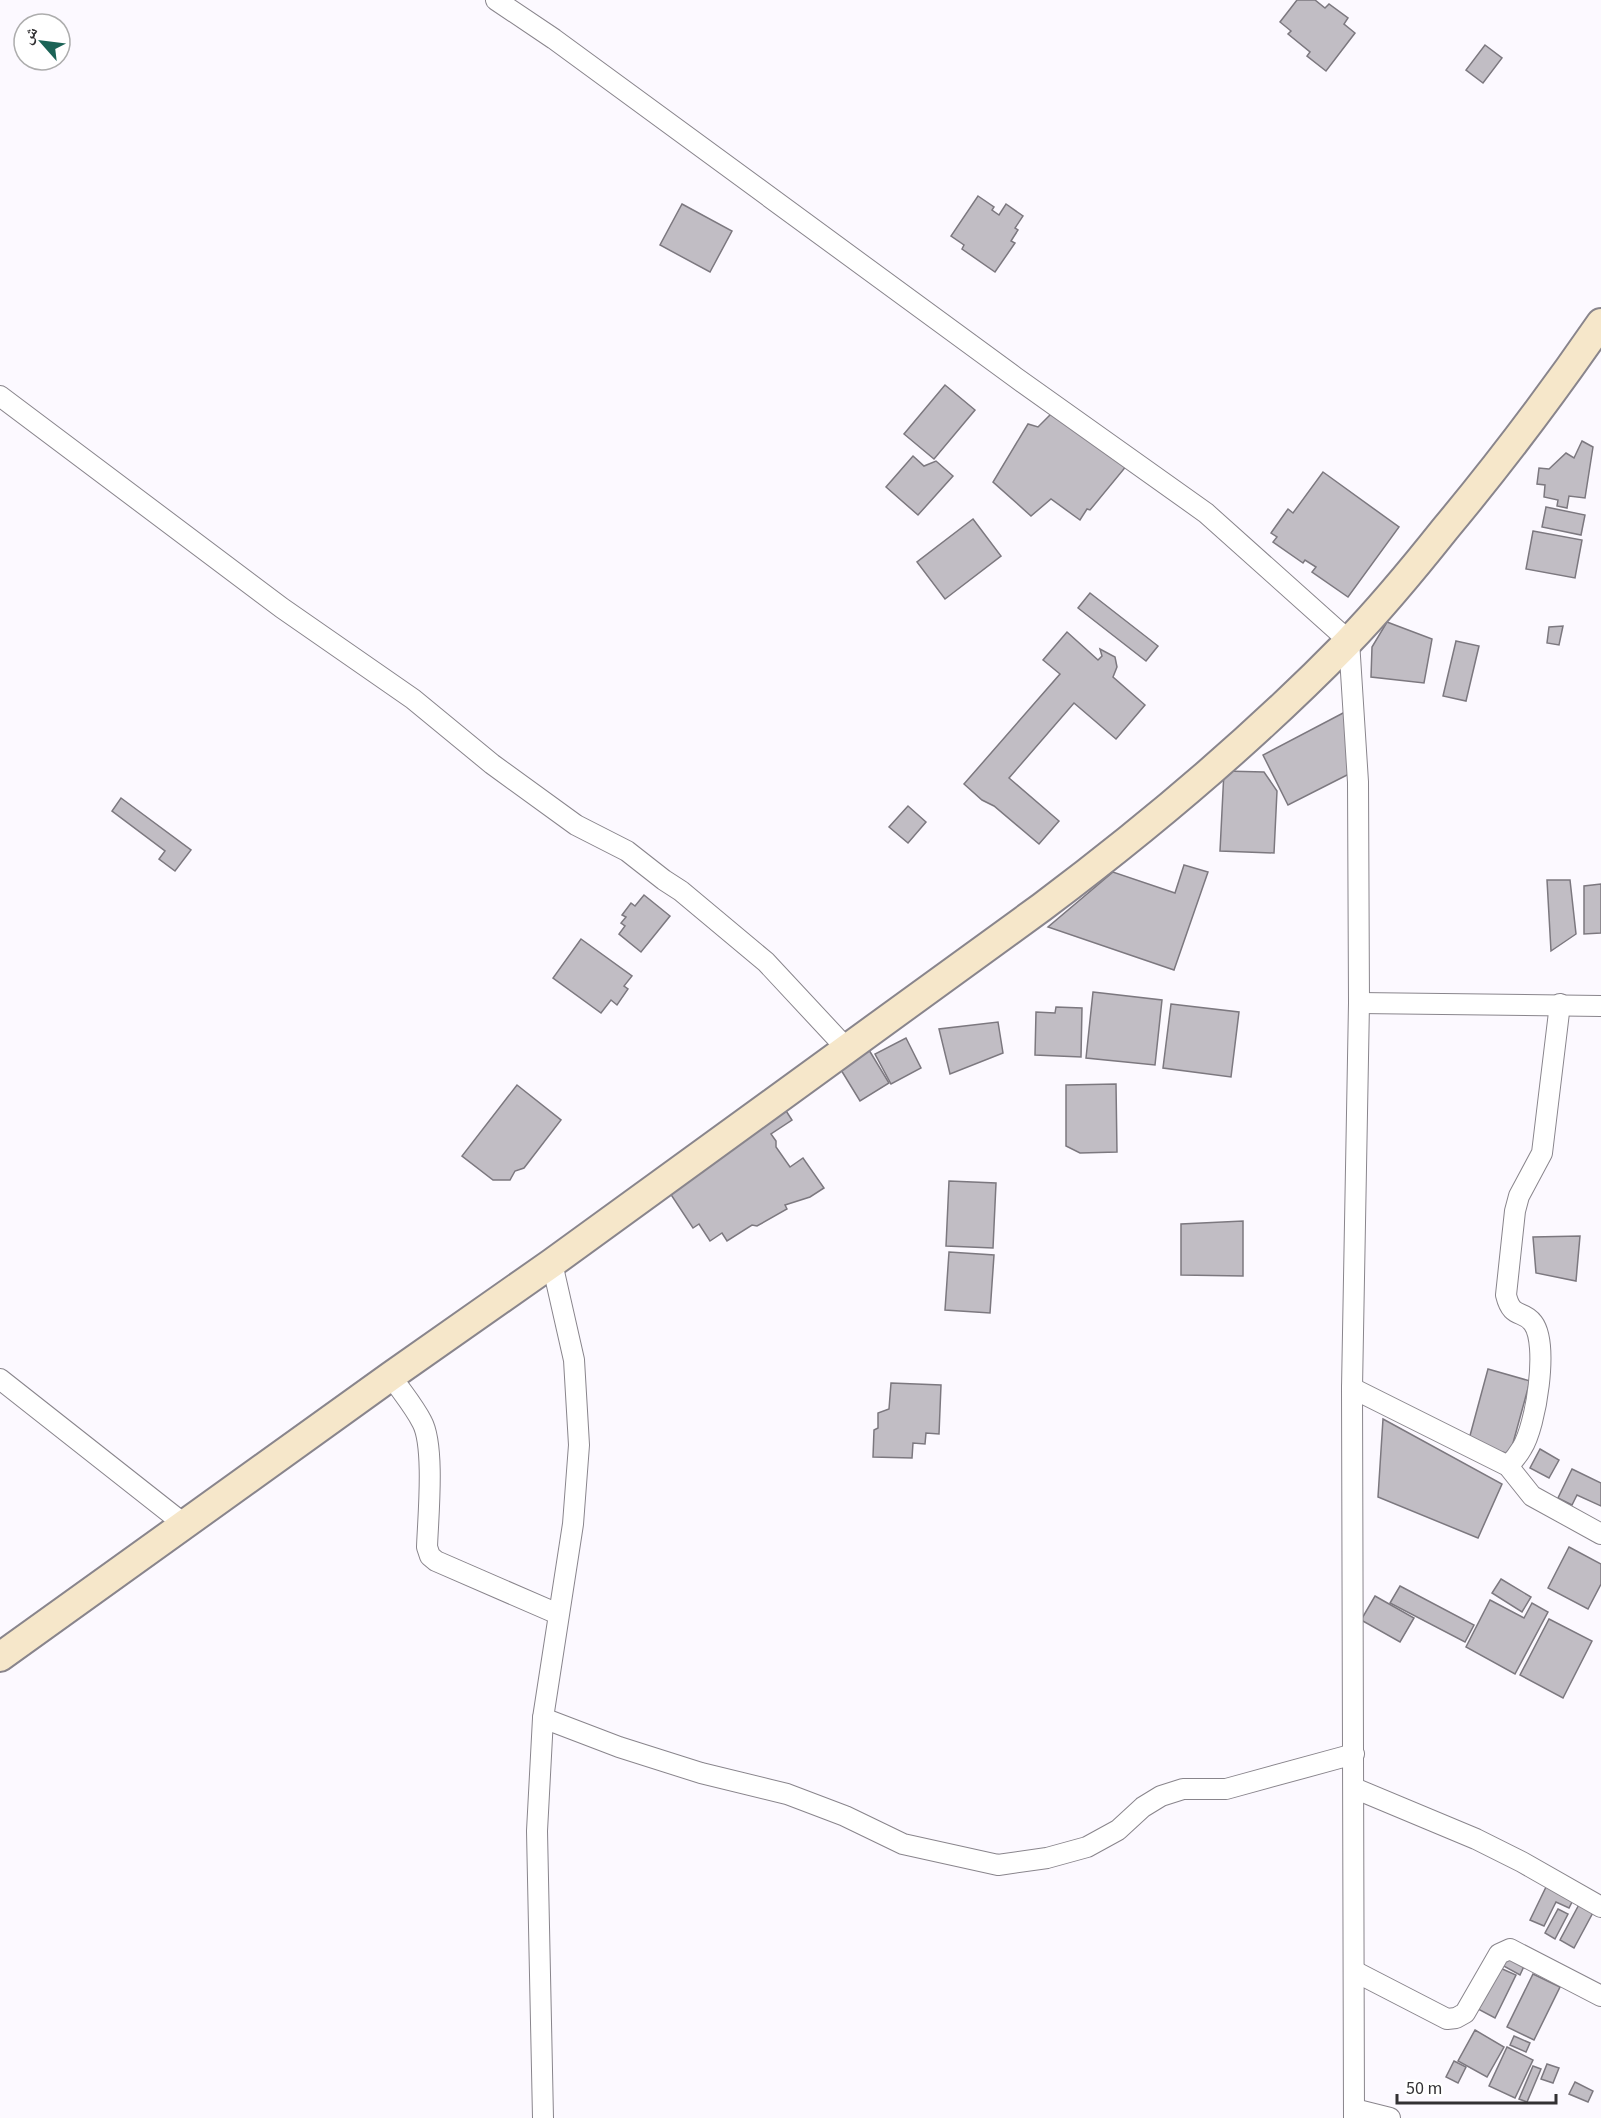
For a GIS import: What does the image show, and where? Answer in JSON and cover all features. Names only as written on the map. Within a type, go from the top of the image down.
[{"type":"street","points":[[496,0],[554,39],[1006,370],[1206,513],[1349,641],[1358,782],[1359,1003],[1352,1388],[1354,2114],[1390,2118]]},
{"type":"street","points":[[0,1657],[390,1376],[552,1263],[1107,858],[1231,753],[1349,641],[1479,488],[1540,409],[1601,323]]},
{"type":"street","points":[[0,396],[282,608],[413,699],[501,771],[576,825],[627,851],[681,891],[766,962],[847,1049]]},
{"type":"street","points":[[1359,1003],[1601,1006]]},
{"type":"street","points":[[1508,1466],[1523,1447],[1527,1436],[1537,1401],[1542,1354],[1539,1333],[1532,1321],[1515,1313],[1506,1295],[1515,1211],[1519,1196],[1542,1153],[1560,1004]]},
{"type":"street","points":[[543,2118],[537,1831],[543,1718],[573,1524],[579,1445],[574,1360],[552,1263]]},
{"type":"street","points":[[390,1376],[423,1423],[427,1438],[430,1481],[427,1547],[430,1556],[436,1561],[558,1614]]},
{"type":"street","points":[[0,1379],[184,1524]]},
{"type":"street","points":[[1352,1388],[1508,1466],[1532,1496],[1601,1534]]},
{"type":"street","points":[[543,1718],[619,1747],[701,1773],[787,1794],[845,1816],[903,1844],[998,1865],[1047,1858],[1087,1846],[1118,1830],[1143,1807],[1161,1796],[1183,1790],[1226,1789],[1354,1754]]},
{"type":"street","points":[[1354,1788],[1476,1839],[1601,1907]]},
{"type":"street","points":[[1354,1971],[1447,2019],[1456,2018],[1465,2013],[1499,1954],[1510,1948],[1601,1996]]},
{"type":"building","points":[[1297,0],[1315,0],[1325,8],[1329,4],[1348,18],[1344,24],[1355,33],[1326,71],[1307,56],[1310,52],[1288,34],[1291,31],[1280,22]]},
{"type":"building","points":[[1485,45],[1502,58],[1483,83],[1466,70]]},
{"type":"building","points":[[978,196],[994,207],[992,210],[999,215],[1006,204],[1023,216],[1015,228],[1018,230],[1011,241],[1015,243],[995,272],[962,249],[964,245],[951,236]]},
{"type":"building","points":[[682,204],[732,231],[710,272],[660,245]]},
{"type":"building","points":[[945,385],[975,410],[934,459],[904,434]]},
{"type":"building","points":[[1055,410],[1128,464],[1090,510],[1087,509],[1080,520],[1051,499],[1031,516],[993,482],[1028,424],[1038,427]]},
{"type":"building","points":[[1582,441],[1593,447],[1585,498],[1569,496],[1567,508],[1557,506],[1558,500],[1544,497],[1545,485],[1537,484],[1539,468],[1549,469],[1566,453],[1574,458]]},
{"type":"building","points":[[913,456],[924,466],[936,461],[953,476],[918,515],[886,487]]},
{"type":"building","points":[[1323,472],[1399,527],[1348,597],[1312,572],[1316,567],[1305,560],[1303,563],[1273,542],[1277,537],[1271,533],[1288,509],[1293,513]]},
{"type":"building","points":[[1546,507],[1585,515],[1581,535],[1542,527]]},
{"type":"building","points":[[973,519],[1001,556],[945,599],[917,562]]},
{"type":"building","points":[[1533,531],[1582,540],[1575,578],[1526,569]]},
{"type":"building","points":[[1090,593],[1158,646],[1146,661],[1078,608]]},
{"type":"building","points":[[1387,622],[1432,639],[1424,683],[1371,677],[1372,647]]},
{"type":"building","points":[[1563,626],[1559,645],[1547,643],[1549,627]]},
{"type":"building","points":[[1067,632],[1098,660],[1102,656],[1100,649],[1115,657],[1117,667],[1113,677],[1145,705],[1116,739],[1074,703],[1009,778],[1059,821],[1039,844],[964,784],[1060,674],[1043,660]]},
{"type":"building","points":[[1456,641],[1479,646],[1466,701],[1443,696]]},
{"type":"building","points":[[1345,712],[1351,773],[1288,805],[1263,755]]},
{"type":"building","points":[[1224,771],[1264,772],[1277,791],[1274,853],[1220,851]]},
{"type":"building","points":[[121,798],[191,850],[175,871],[159,859],[165,851],[112,811]]},
{"type":"building","points":[[908,806],[926,822],[908,843],[889,827]]},
{"type":"building","points":[[1184,865],[1208,872],[1174,970],[1048,927],[1113,872],[1175,893]]},
{"type":"building","points":[[1547,880],[1570,880],[1576,934],[1551,951]]},
{"type":"building","points":[[1601,884],[1601,933],[1584,934],[1584,886]]},
{"type":"building","points":[[644,895],[670,916],[641,952],[619,934],[625,926],[621,923],[626,917],[622,915],[631,903],[635,906]]},
{"type":"building","points":[[581,939],[632,976],[624,986],[628,989],[617,1005],[611,1000],[601,1013],[553,978]]},
{"type":"building","points":[[1093,992],[1162,1000],[1155,1065],[1086,1058]]},
{"type":"building","points":[[1171,1004],[1239,1012],[1231,1077],[1163,1068]]},
{"type":"building","points":[[1056,1007],[1082,1008],[1081,1057],[1035,1055],[1036,1012],[1055,1013]]},
{"type":"building","points":[[998,1022],[1003,1053],[950,1074],[939,1029]]},
{"type":"building","points":[[906,1038],[921,1068],[891,1084],[875,1054]]},
{"type":"building","points":[[869,1050],[889,1083],[860,1101],[838,1065]]},
{"type":"building","points":[[1116,1084],[1117,1152],[1080,1153],[1066,1146],[1066,1085]]},
{"type":"building","points":[[517,1085],[561,1120],[524,1168],[515,1171],[510,1180],[493,1180],[462,1156]]},
{"type":"building","points":[[781,1103],[792,1120],[771,1134],[776,1141],[776,1147],[790,1167],[803,1158],[824,1188],[810,1197],[785,1205],[787,1209],[757,1226],[752,1225],[727,1241],[722,1233],[710,1241],[699,1224],[693,1228],[662,1181]]},
{"type":"building","points":[[949,1181],[996,1183],[993,1248],[946,1246]]},
{"type":"building","points":[[1243,1221],[1243,1276],[1181,1275],[1181,1224]]},
{"type":"building","points":[[1580,1236],[1576,1281],[1536,1273],[1533,1237]]},
{"type":"building","points":[[949,1252],[994,1255],[990,1313],[945,1310]]},
{"type":"building","points":[[1488,1369],[1530,1381],[1510,1454],[1468,1443]]},
{"type":"building","points":[[891,1383],[941,1385],[939,1434],[926,1433],[925,1444],[913,1443],[912,1458],[873,1457],[874,1430],[878,1428],[878,1413],[889,1409]]},
{"type":"building","points":[[1383,1419],[1502,1484],[1478,1538],[1378,1497]]},
{"type":"building","points":[[1540,1449],[1559,1460],[1549,1478],[1530,1468]]},
{"type":"building","points":[[1572,1469],[1601,1483],[1601,1506],[1577,1495],[1572,1505],[1558,1498]]},
{"type":"building","points":[[1569,1547],[1601,1564],[1601,1584],[1588,1609],[1548,1588]]},
{"type":"building","points":[[1501,1579],[1531,1597],[1522,1612],[1492,1593]]},
{"type":"building","points":[[1400,1586],[1474,1625],[1465,1642],[1390,1603]]},
{"type":"building","points":[[1375,1596],[1414,1618],[1400,1642],[1361,1620]]},
{"type":"building","points":[[1490,1600],[1524,1618],[1532,1603],[1548,1612],[1515,1674],[1466,1647]]},
{"type":"building","points":[[1549,1619],[1592,1641],[1563,1698],[1520,1675]]},
{"type":"building","points":[[1547,1885],[1574,1898],[1569,1908],[1556,1902],[1544,1926],[1530,1920]]},
{"type":"building","points":[[1582,1899],[1596,1907],[1574,1948],[1560,1940]]},
{"type":"building","points":[[1558,1909],[1568,1914],[1555,1939],[1545,1933]]},
{"type":"building","points":[[1506,1953],[1525,1964],[1520,1975],[1500,1964]]},
{"type":"building","points":[[1498,1967],[1516,1975],[1495,2018],[1478,2009]]},
{"type":"building","points":[[1533,1974],[1560,1987],[1534,2040],[1507,2027]]},
{"type":"building","points":[[1475,2030],[1504,2047],[1487,2077],[1458,2061]]},
{"type":"building","points":[[1514,2036],[1530,2043],[1526,2052],[1510,2045]]},
{"type":"building","points":[[1507,2047],[1533,2060],[1515,2098],[1489,2086]]},
{"type":"building","points":[[1454,2061],[1466,2067],[1458,2083],[1446,2077]]},
{"type":"building","points":[[1547,2064],[1559,2068],[1553,2083],[1541,2079]]},
{"type":"building","points":[[1533,2066],[1541,2069],[1527,2102],[1519,2099]]},
{"type":"building","points":[[1575,2082],[1593,2091],[1588,2102],[1569,2094]]}]
